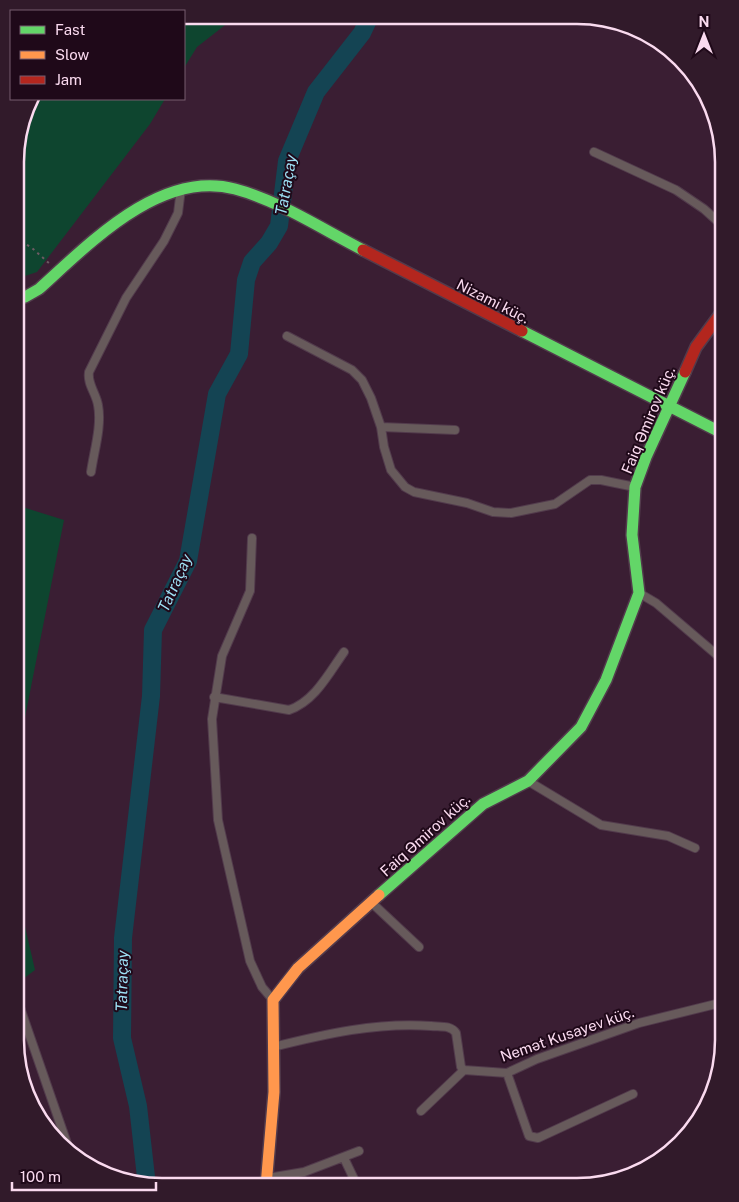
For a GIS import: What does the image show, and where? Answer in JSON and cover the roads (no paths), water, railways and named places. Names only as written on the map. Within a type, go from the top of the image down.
[{"type":"street","points":[[594,152],[676,190],[715,219]]},
{"type":"street","name":"Nizami küç.","points":[[24,297],[39,289],[117,222],[158,196],[181,189],[224,187],[267,201],[669,408],[715,430]]},
{"type":"street","points":[[91,472],[99,421],[98,405],[87,381],[89,372],[126,298],[164,241],[178,213],[181,189]]},
{"type":"street","name":"Faiq Əmirov küç.","points":[[274,1000],[314,952],[483,804],[528,782],[581,727],[606,680],[639,593],[632,534],[636,487],[646,457],[696,347],[715,321]]},
{"type":"street","points":[[287,336],[352,370],[362,380],[372,398],[381,427],[387,460],[396,479],[405,487],[426,495],[467,503],[493,512],[512,513],[555,504],[590,480],[601,480],[636,487]]},
{"type":"street","points":[[381,427],[456,430]]},
{"type":"street","points":[[252,538],[250,591],[222,656],[212,719],[218,820],[250,961],[262,987],[274,1000],[274,1092],[267,1178]]},
{"type":"street","points":[[639,593],[656,603],[715,653]]},
{"type":"street","points":[[214,697],[289,710],[301,706],[322,685],[344,652]]},
{"type":"street","points":[[528,782],[601,825],[668,836],[694,848]]},
{"type":"street","points":[[372,903],[420,947]]},
{"type":"street","name":"Nemət Kusayev küç.","points":[[464,1070],[507,1073],[537,1059],[639,1023],[715,1004]]},
{"type":"street","points":[[24,1019],[66,1139]]},
{"type":"street","points":[[273,1047],[329,1033],[383,1025],[408,1024],[450,1028],[456,1033],[461,1067],[464,1070],[421,1111]]},
{"type":"street","points":[[507,1073],[529,1136],[533,1138],[538,1138],[633,1094]]},
{"type":"street","points":[[282,1178],[304,1172],[359,1151]]},
{"type":"street","points":[[344,1158],[354,1178]]},
{"type":"waterway","name":"Tatraçay","points":[[146,1177],[138,1106],[122,1038],[123,938],[151,696],[153,630],[188,561],[217,394],[239,354],[246,280],[252,262],[269,243],[279,226],[287,161],[316,92],[362,33],[366,24]]}]
